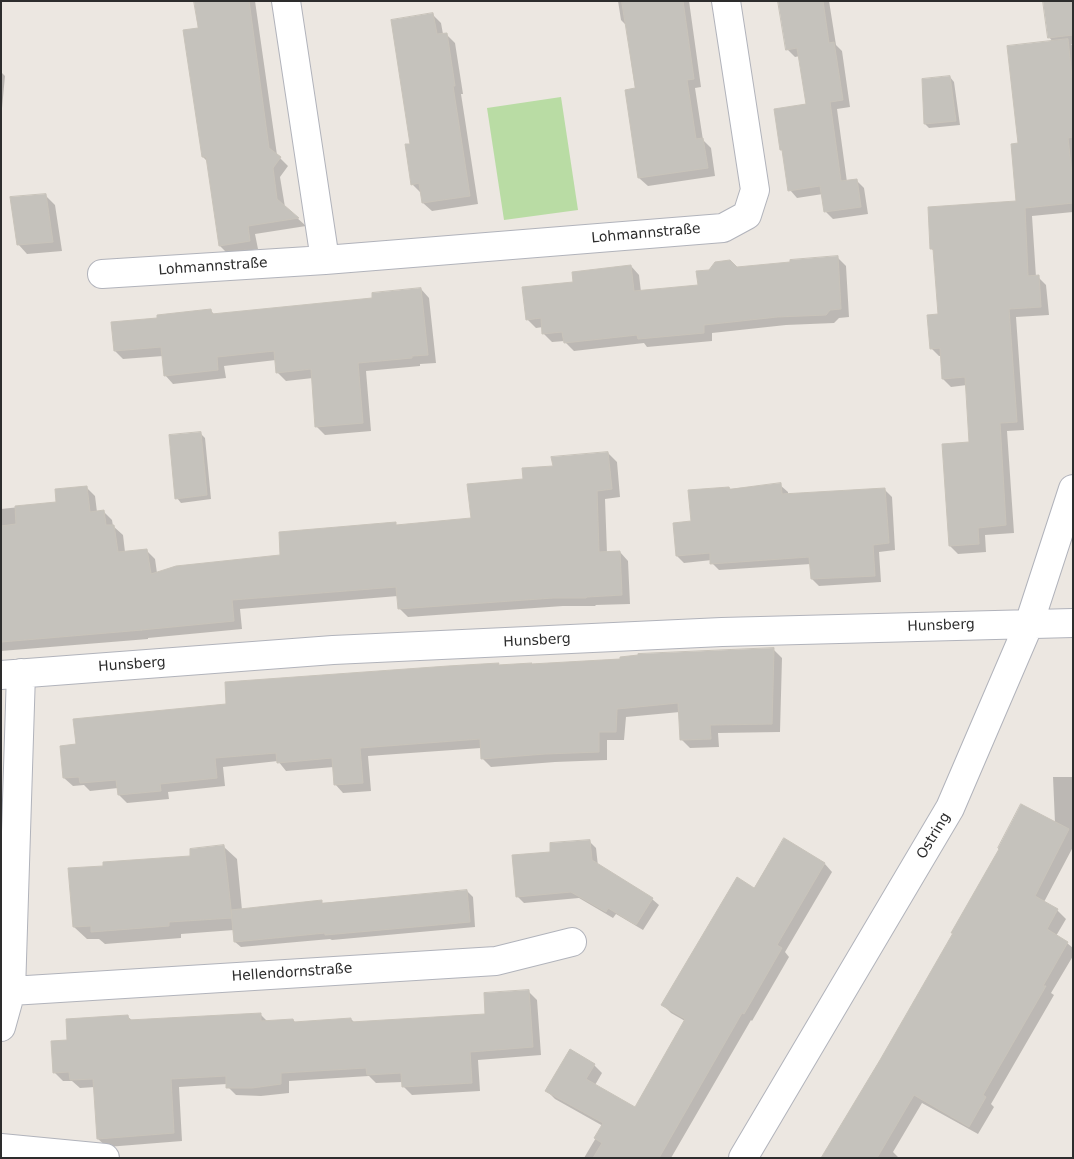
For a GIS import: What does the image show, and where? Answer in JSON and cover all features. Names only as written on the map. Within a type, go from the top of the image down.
[{"type":"street","points":[[286,1],[325,260]]},
{"type":"street","name":"Lohmannstraße","points":[[102,274],[325,260],[723,228],[747,215],[755,190],[726,1]]},
{"type":"street","name":"Ostring","points":[[743,1158],[950,808],[1029,624],[1073,489]]},
{"type":"street","name":"Hunsberg","points":[[11,674],[332,650],[722,632],[1073,622]]},
{"type":"street","points":[[1,1027],[11,991],[11,674]]},
{"type":"street","name":"Hellendornstraße","points":[[11,991],[496,961],[572,942]]},
{"type":"street","points":[[1,1148],[105,1158]]},
{"type":"green space","points":[[561,97],[578,210],[504,220],[487,108]]},
{"type":"building","points":[[194,1],[249,1],[269,148],[281,157],[273,168],[277,199],[299,218],[248,226],[250,241],[219,246],[206,157],[202,157],[183,30],[198,28]]},
{"type":"building","points":[[622,1],[683,1],[694,79],[687,80],[696,139],[703,138],[708,168],[638,178],[625,90],[635,88]]},
{"type":"building","points":[[778,1],[823,1],[829,43],[834,42],[843,100],[830,102],[841,181],[857,179],[861,207],[824,212],[820,186],[788,191],[774,109],[806,104],[797,48],[786,50]]},
{"type":"building","points":[[1043,1],[1073,1],[1073,35],[1048,38]]},
{"type":"building","points":[[433,13],[437,34],[447,33],[470,196],[422,203],[419,183],[411,185],[405,144],[410,144],[391,20]]},
{"type":"building","points":[[1068,39],[1073,87],[1073,137],[1068,138],[1073,183],[1073,203],[1025,208],[1028,276],[1039,275],[1041,307],[1009,309],[1017,422],[1000,423],[1006,525],[978,528],[979,544],[949,546],[942,444],[969,442],[965,377],[942,379],[940,348],[930,349],[927,315],[938,314],[933,249],[930,249],[928,207],[1016,201],[1011,144],[1018,143],[1007,46]]},
{"type":"building","points":[[950,76],[956,121],[924,124],[922,79]]},
{"type":"building","points":[[46,194],[53,242],[17,245],[10,197]]},
{"type":"building","points":[[838,256],[841,309],[830,310],[826,315],[777,317],[704,325],[704,333],[638,339],[637,335],[564,343],[562,332],[542,334],[541,318],[526,320],[522,287],[573,282],[572,272],[631,265],[634,291],[698,285],[696,271],[709,270],[715,262],[730,260],[737,267]]},
{"type":"building","points":[[421,288],[428,355],[358,363],[363,423],[315,427],[311,369],[276,373],[274,351],[217,357],[218,370],[164,376],[161,347],[114,351],[111,322],[157,318],[157,315],[211,309],[212,314],[372,298],[372,293]]},
{"type":"building","points":[[201,432],[207,495],[175,499],[169,435]]},
{"type":"building","points":[[608,452],[612,489],[597,491],[599,552],[620,551],[622,595],[398,609],[396,587],[232,600],[234,621],[1,642],[1,526],[16,524],[15,506],[56,502],[55,489],[87,486],[90,512],[104,510],[106,525],[114,525],[118,552],[147,549],[151,574],[176,566],[280,555],[279,532],[396,522],[396,525],[471,518],[467,484],[523,479],[522,468],[553,466],[551,457]]},
{"type":"building","points":[[781,483],[782,494],[885,488],[889,543],[873,545],[875,576],[811,579],[809,557],[710,564],[710,553],[676,556],[673,523],[691,521],[688,490],[729,487],[730,489]]},
{"type":"building","points":[[774,648],[772,724],[710,725],[711,739],[680,740],[678,703],[617,709],[616,732],[599,732],[599,752],[481,759],[480,739],[360,748],[363,783],[334,785],[332,758],[277,763],[276,753],[215,758],[217,778],[160,784],[161,791],[118,795],[116,780],[80,783],[79,777],[63,778],[60,746],[76,744],[73,719],[226,704],[225,682],[499,663],[498,665],[620,659],[620,657],[638,654]]},
{"type":"building","points":[[1021,804],[1069,829],[1035,896],[1058,909],[1047,929],[1068,942],[1043,986],[1046,986],[983,1095],[986,1097],[969,1127],[914,1095],[877,1158],[821,1158],[953,933],[951,933],[999,849]]},
{"type":"building","points":[[784,838],[825,863],[777,945],[782,948],[744,1014],[742,1013],[659,1158],[593,1158],[602,1143],[594,1138],[603,1123],[545,1091],[570,1049],[595,1064],[586,1079],[635,1107],[685,1019],[661,1005],[737,877],[754,888]]},
{"type":"building","points":[[590,840],[592,860],[653,898],[636,925],[608,908],[606,912],[571,892],[516,897],[512,855],[550,852],[550,843]]},
{"type":"building","points":[[224,845],[232,918],[169,922],[169,926],[91,932],[91,926],[73,927],[68,868],[103,866],[103,862],[190,856],[190,849]]},
{"type":"building","points":[[467,890],[470,922],[234,942],[231,910],[322,900],[322,903]]},
{"type":"building","points":[[529,990],[533,1047],[470,1052],[472,1083],[402,1087],[401,1073],[367,1075],[366,1068],[281,1073],[281,1084],[252,1088],[226,1088],[226,1076],[171,1079],[174,1133],[97,1139],[93,1079],[70,1080],[69,1072],[53,1073],[51,1041],[67,1040],[66,1019],[128,1015],[129,1020],[261,1013],[261,1021],[293,1019],[294,1022],[351,1018],[351,1022],[485,1014],[484,993]]}]
